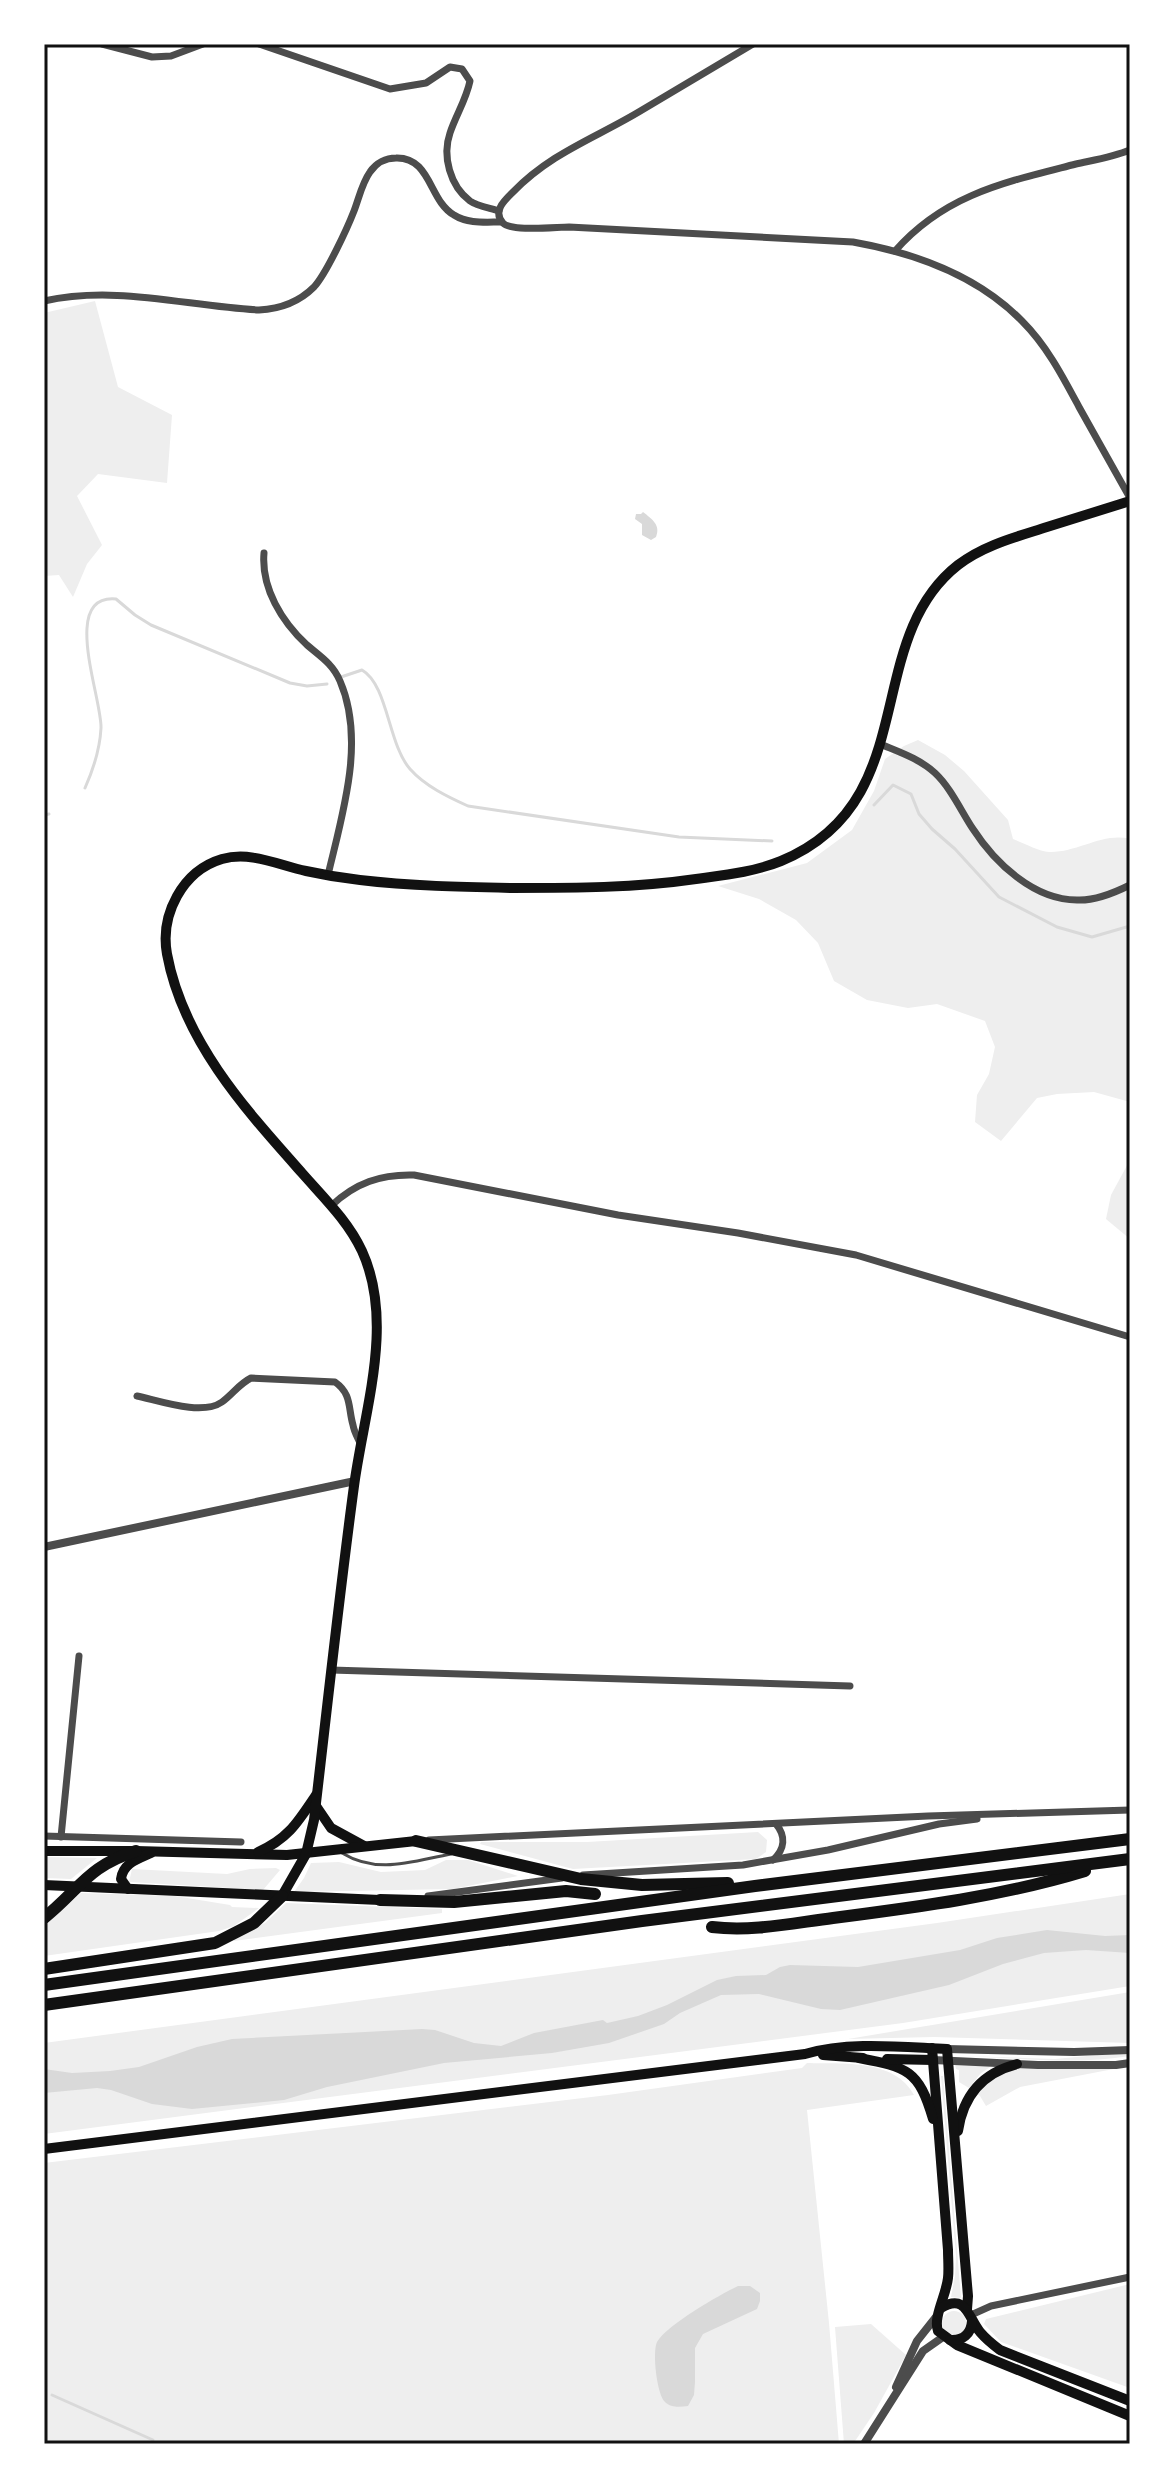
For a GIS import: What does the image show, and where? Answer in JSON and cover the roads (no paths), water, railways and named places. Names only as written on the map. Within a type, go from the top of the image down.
[{"type":"highway","points":[[44,1985],[755,1886],[1130,1839]]},
{"type":"highway","points":[[416,1841],[581,1879],[629,1884],[718,1883],[755,1886]]},
{"type":"highway","points":[[44,1918],[105,1863],[136,1851]]},
{"type":"highway","points":[[44,2005],[642,1921],[1130,1859]]},
{"type":"highway","points":[[712,1927],[756,1928],[969,1899],[1111,1862]]},
{"type":"highway","points":[[380,1900],[454,1902],[566,1891],[595,1894]]},
{"type":"highway","points":[[44,1969],[215,1943],[254,1923],[282,1896]]},
{"type":"main road","points":[[282,1896],[306,1854],[316,1806],[355,1481],[376,1340],[375,1295],[362,1251],[345,1223],[265,1132],[224,1079],[190,1020],[174,979],[166,946],[167,923],[174,902],[194,874],[214,862],[237,857],[254,857],[328,875],[422,886],[596,888],[682,882],[765,867],[798,853],[835,825],[862,790],[880,744],[914,623],[928,597],[947,574],[970,556],[993,545],[1130,500]]},
{"type":"main road","points":[[253,1855],[283,1839],[317,1793]]},
{"type":"main road","points":[[316,1806],[331,1828],[365,1846]]},
{"type":"main road","points":[[44,1851],[306,1854],[416,1841]]},
{"type":"main road","points":[[128,1889],[121,1879],[123,1869],[156,1851]]},
{"type":"main road","points":[[44,1885],[380,1900]]},
{"type":"main road","points":[[44,2149],[840,2048],[932,2048],[947,2055],[970,2315],[969,2332],[965,2336],[960,2339],[946,2338]]},
{"type":"main road","points":[[932,2048],[948,2250],[948,2276],[935,2324],[946,2338],[966,2349],[1130,2416]]},
{"type":"main road","points":[[805,2054],[933,2060]]},
{"type":"main road","points":[[859,2058],[895,2065],[916,2080],[926,2096],[939,2142]]},
{"type":"main road","points":[[955,2153],[961,2116],[971,2093],[991,2074],[1017,2064]]},
{"type":"main road","points":[[939,2312],[957,2304],[970,2315],[989,2342],[1000,2350],[1130,2401]]},
{"type":"street","points":[[102,44],[136,55],[161,57],[203,44]]},
{"type":"street","points":[[259,44],[390,89],[426,83],[450,67],[462,69],[470,81],[448,140],[448,168],[456,185],[470,202],[499,211]]},
{"type":"street","points":[[501,222],[499,211],[502,204],[552,158],[638,113],[753,44]]},
{"type":"street","points":[[895,251],[927,220],[973,194],[1024,177],[1130,150]]},
{"type":"street","points":[[44,301],[116,294],[259,310],[293,302],[317,284],[353,215],[370,171],[380,162],[392,158],[405,159],[422,168],[444,207],[463,220],[501,222],[507,227],[522,228],[569,227],[832,240],[895,251],[937,265],[996,298],[1023,322],[1052,357],[1130,500]]},
{"type":"street","points":[[264,553],[266,576],[276,607],[297,635],[335,671],[349,706],[350,769],[328,875]]},
{"type":"street","points":[[880,744],[918,761],[934,772],[987,848],[1003,865],[1041,892],[1077,901],[1097,898],[1130,885]]},
{"type":"street","points":[[331,1206],[352,1189],[372,1180],[414,1175],[618,1215],[856,1255],[1130,1337]]},
{"type":"street","points":[[137,1396],[197,1409],[210,1408],[222,1402],[241,1383],[251,1378],[335,1382],[343,1387],[349,1397],[353,1426],[361,1445]]},
{"type":"street","points":[[44,1547],[355,1481]]},
{"type":"street","points":[[61,1837],[79,1656]]},
{"type":"street","points":[[331,1670],[850,1686]]},
{"type":"street","points":[[416,1841],[1130,1810]]},
{"type":"street","points":[[380,1900],[467,1892],[591,1874],[719,1868],[770,1861],[939,1824],[1007,1814]]},
{"type":"street","points":[[770,1861],[778,1855],[783,1842],[776,1824]]},
{"type":"street","points":[[44,1836],[241,1842]]},
{"type":"street","points":[[933,2060],[947,2055],[1130,2050]]},
{"type":"street","points":[[947,2055],[1017,2064],[1130,2063]]},
{"type":"street","points":[[970,2315],[991,2306],[1130,2277]]},
{"type":"street","points":[[864,2444],[891,2399],[917,2341],[939,2312]]},
{"type":"street","points":[[891,2399],[923,2351],[946,2338]]},
{"type":"lane","points":[[338,1851],[357,1861],[381,1866],[417,1863],[466,1851]]},
{"type":"waterway","points":[[85,788],[96,759],[101,728],[87,630],[90,613],[99,602],[116,599],[151,625],[290,683],[307,686],[327,684]]},
{"type":"waterway","points":[[341,677],[362,670],[371,678],[383,701],[397,745],[410,769],[430,786],[468,806],[679,837],[772,841]]},
{"type":"waterway","points":[[874,805],[893,785],[911,794],[919,814],[999,897],[1057,927],[1092,937],[1130,926]]},
{"type":"waterway","points":[[44,815],[49,814]]},
{"type":"waterway","points":[[52,2395],[153,2440]]}]
